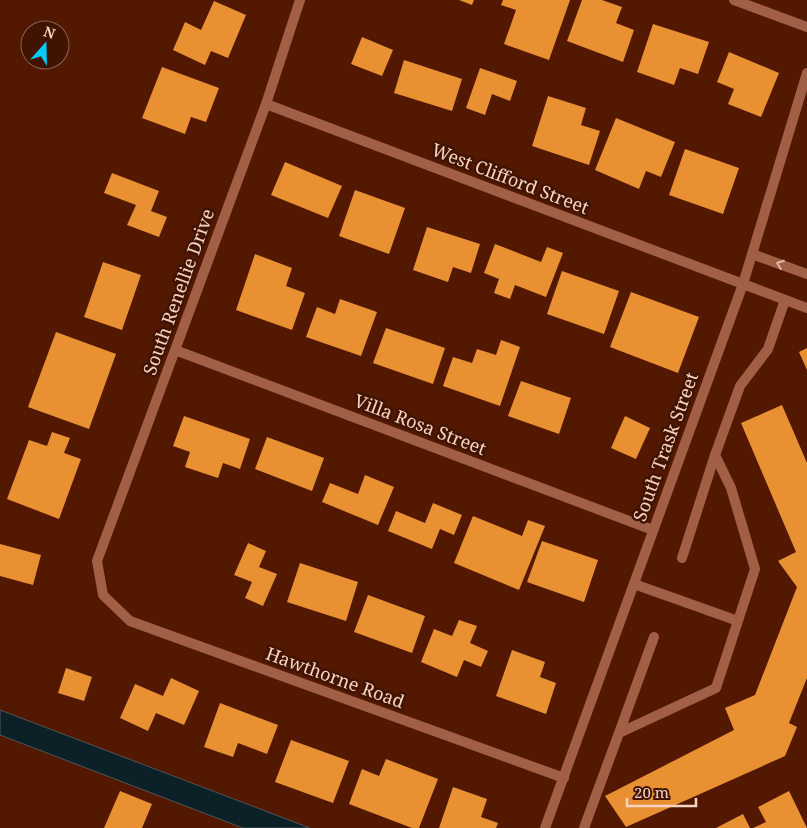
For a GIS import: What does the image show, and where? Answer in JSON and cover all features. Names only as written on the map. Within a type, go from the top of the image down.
[{"type":"street","name":"South Renellie Drive","points":[[103,595],[97,561],[266,104],[300,0]]},
{"type":"street","points":[[734,0],[807,27]]},
{"type":"street","name":"South Trask Street","points":[[545,828],[743,284],[807,73]]},
{"type":"street","name":"West Clifford Street","points":[[266,104],[807,308]]},
{"type":"street","points":[[752,254],[807,274]]},
{"type":"street","points":[[682,558],[740,386],[768,349],[785,300]]},
{"type":"street","name":"Villa Rosa Street","points":[[175,350],[653,530]]},
{"type":"street","points":[[619,733],[716,688],[756,569],[731,488],[715,456]]},
{"type":"street","points":[[634,584],[738,621]]},
{"type":"street","name":"Hawthorne Road","points":[[103,595],[130,621],[564,778]]},
{"type":"street","points":[[584,828],[654,637]]},
{"type":"water","points":[[0,710],[310,828],[243,828],[0,735]]},
{"type":"building","points":[[459,0],[474,0],[472,5]]},
{"type":"building","points":[[503,0],[570,0],[549,60],[504,44],[516,10],[501,5]]},
{"type":"building","points":[[582,0],[602,0],[622,7],[616,23],[634,30],[623,62],[567,41]]},
{"type":"building","points":[[214,1],[246,15],[228,58],[211,51],[205,65],[173,50],[185,22],[201,30]]},
{"type":"building","points":[[653,24],[709,42],[698,74],[680,68],[674,85],[637,72]]},
{"type":"building","points":[[362,37],[393,50],[382,76],[351,64]]},
{"type":"building","points":[[729,52],[779,73],[761,117],[728,104],[734,89],[717,82]]},
{"type":"building","points":[[404,60],[462,79],[452,111],[394,93]]},
{"type":"building","points":[[162,67],[219,88],[206,122],[191,117],[185,134],[142,118]]},
{"type":"building","points":[[480,68],[517,81],[510,101],[492,94],[485,115],[466,108]]},
{"type":"building","points":[[548,96],[586,108],[581,125],[600,131],[589,165],[532,146]]},
{"type":"building","points":[[616,118],[675,142],[661,177],[646,171],[639,189],[595,170]]},
{"type":"building","points":[[685,149],[739,168],[723,214],[669,195]]},
{"type":"building","points":[[285,162],[342,186],[328,218],[271,195]]},
{"type":"building","points":[[112,173],[159,191],[151,211],[167,217],[159,237],[127,225],[136,205],[104,193]]},
{"type":"building","points":[[355,190],[405,208],[389,254],[339,236]]},
{"type":"building","points":[[427,227],[480,244],[471,273],[453,267],[448,282],[413,270]]},
{"type":"building","points":[[495,244],[541,262],[547,247],[563,253],[546,297],[515,285],[510,299],[494,293],[499,279],[484,273]]},
{"type":"building","points":[[255,254],[292,268],[286,286],[305,293],[292,330],[236,310]]},
{"type":"building","points":[[103,262],[141,275],[122,330],[84,317]]},
{"type":"building","points":[[562,271],[619,291],[604,334],[547,314]]},
{"type":"building","points":[[631,292],[699,317],[678,373],[610,347]]},
{"type":"building","points":[[340,299],[377,312],[361,356],[306,337],[317,307],[335,314]]},
{"type":"building","points":[[386,328],[445,348],[433,384],[373,363]]},
{"type":"building","points":[[56,332],[116,354],[89,429],[28,407]]},
{"type":"building","points":[[501,340],[520,347],[500,406],[443,386],[453,357],[472,363],[477,349],[496,355]]},
{"type":"building","points":[[807,348],[807,370],[799,352]]},
{"type":"building","points":[[521,381],[571,398],[559,434],[508,416]]},
{"type":"building","points":[[782,405],[807,463],[807,678],[789,723],[797,727],[785,756],[626,827],[605,796],[734,730],[725,708],[755,695],[797,587],[778,561],[796,552],[741,423]]},
{"type":"building","points":[[184,416],[250,439],[240,469],[223,463],[218,478],[185,467],[190,452],[173,446]]},
{"type":"building","points":[[625,416],[650,428],[636,459],[611,448]]},
{"type":"building","points":[[52,432],[70,438],[64,453],[81,459],[59,519],[7,499],[29,440],[47,446]]},
{"type":"building","points":[[267,437],[324,458],[312,491],[255,469]]},
{"type":"building","points":[[365,475],[394,487],[378,525],[322,502],[330,483],[358,494]]},
{"type":"building","points":[[433,503],[462,515],[454,535],[440,529],[432,549],[388,531],[396,511],[425,523]]},
{"type":"building","points":[[473,516],[522,536],[528,520],[545,526],[519,590],[454,563]]},
{"type":"building","points":[[542,541],[598,560],[584,602],[527,582]]},
{"type":"building","points":[[248,543],[266,551],[259,567],[277,574],[263,606],[245,598],[252,582],[234,575]]},
{"type":"building","points":[[0,544],[41,555],[33,585],[0,576]]},
{"type":"building","points":[[300,563],[358,582],[346,621],[287,602]]},
{"type":"building","points":[[368,595],[425,616],[412,653],[354,632]]},
{"type":"building","points":[[459,620],[477,626],[470,643],[488,651],[481,667],[464,660],[457,677],[421,662],[434,629],[452,636]]},
{"type":"building","points":[[512,650],[545,662],[540,677],[556,683],[546,714],[496,696]]},
{"type":"building","points":[[66,668],[92,677],[84,701],[58,693]]},
{"type":"building","points":[[171,678],[199,691],[184,725],[156,713],[148,731],[120,718],[135,684],[163,696]]},
{"type":"building","points":[[220,703],[278,725],[267,754],[238,743],[233,757],[204,747]]},
{"type":"building","points":[[291,740],[349,761],[333,803],[275,782]]},
{"type":"building","points":[[386,759],[438,779],[419,828],[412,828],[349,804],[362,769],[379,776]]},
{"type":"building","points":[[453,787],[487,799],[481,817],[498,823],[496,828],[439,828]]},
{"type":"building","points":[[120,791],[152,804],[142,828],[104,828]]},
{"type":"building","points":[[789,791],[807,828],[753,828],[766,822],[758,807]]},
{"type":"building","points":[[743,814],[750,828],[716,828]]}]
